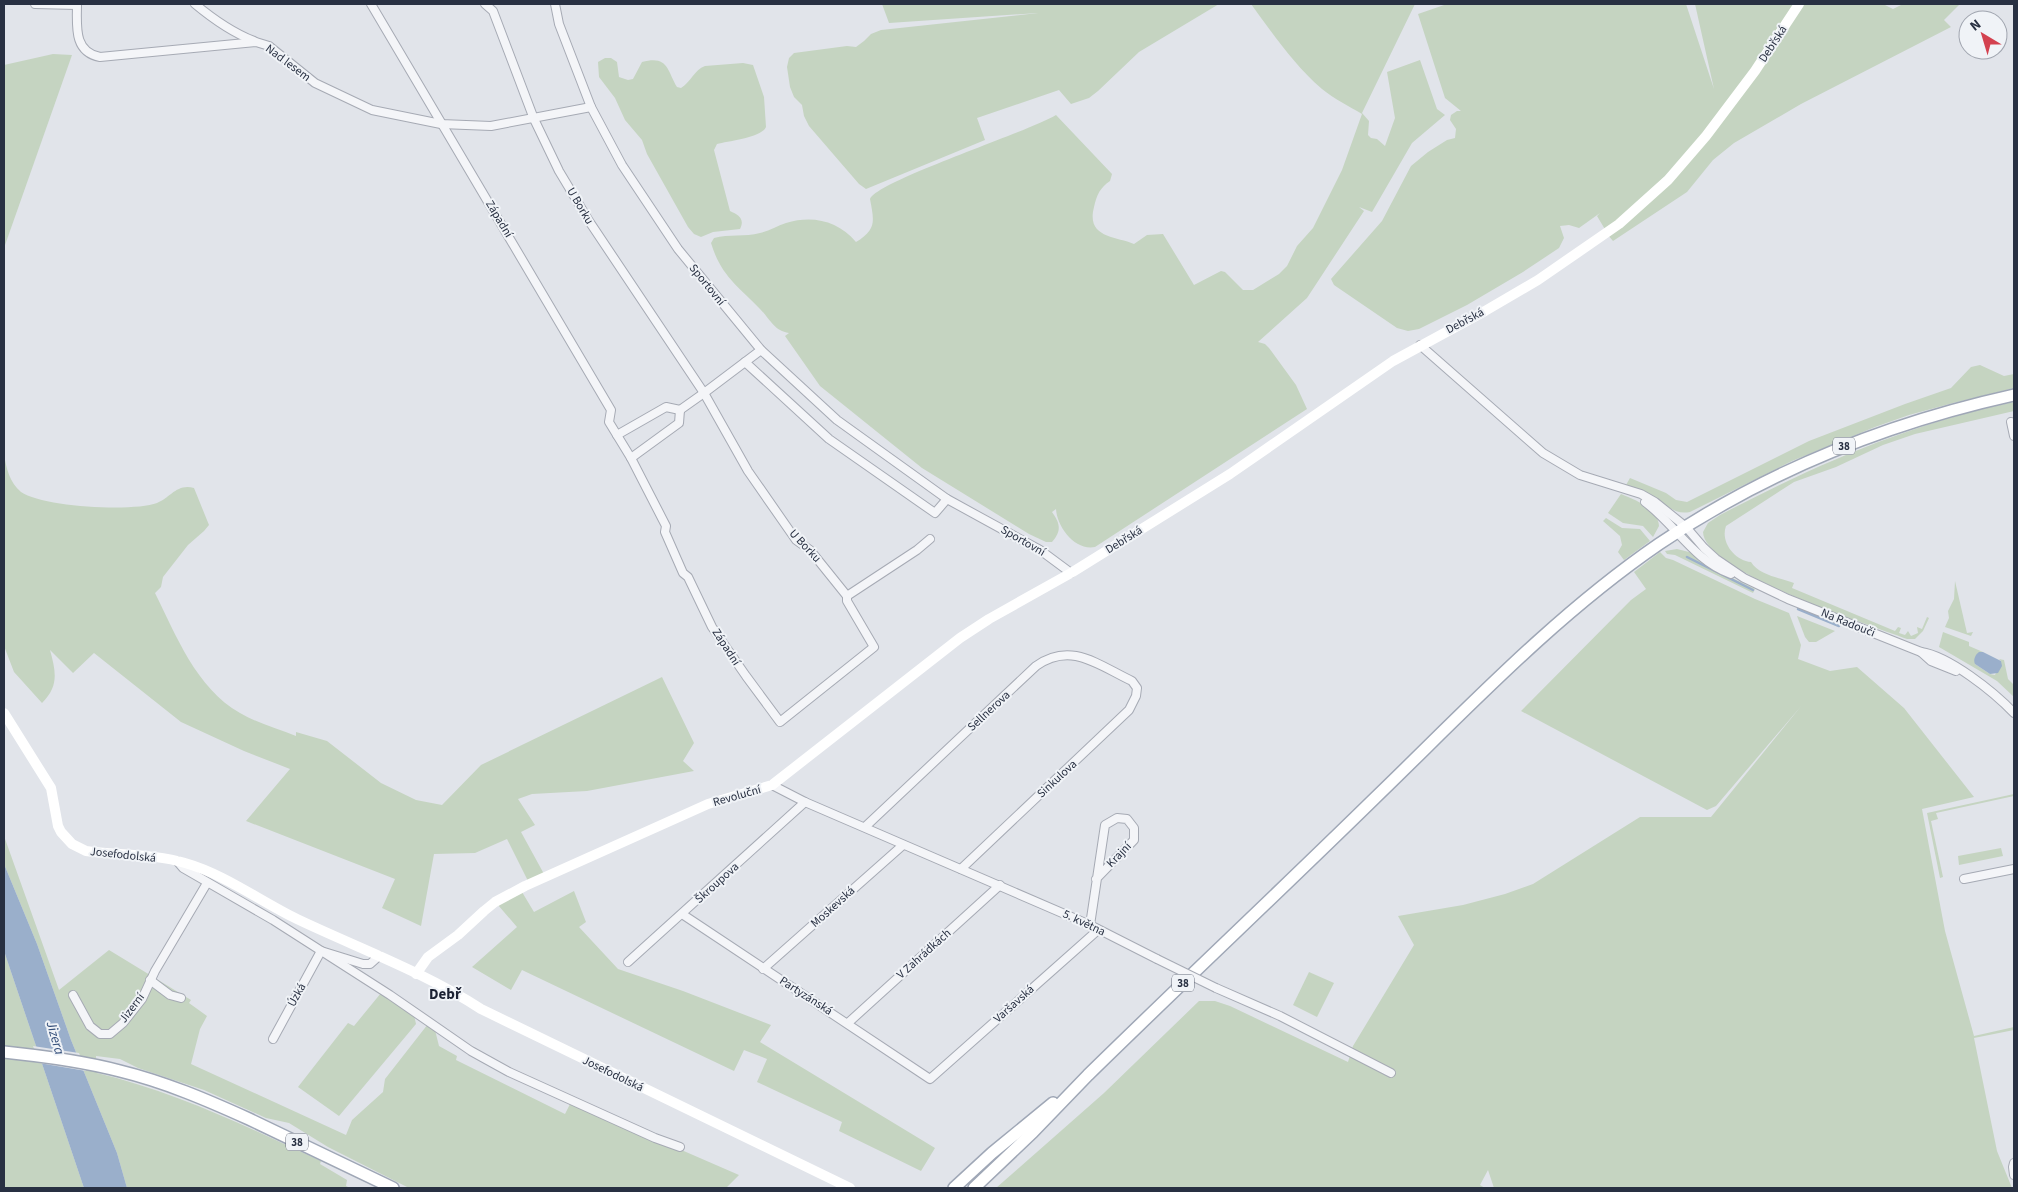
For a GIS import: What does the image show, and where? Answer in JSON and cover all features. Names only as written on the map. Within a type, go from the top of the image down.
[{"type":"main road","name":"Debřská","points":[[1071,573],[1230,474],[1394,361],[1538,280],[1588,246],[1640,206],[1668,180],[1706,136],[1756,71],[1799,4]]},
{"type":"main road","name":"38","points":[[974,1188],[1027,1138],[1088,1075],[1522,656],[1588,599],[1682,530],[1766,482],[1847,445],[1922,419],[2014,396]]},
{"type":"main road","name":"Revoluční","points":[[416,974],[428,957],[458,935],[495,902],[525,886],[708,804],[772,785],[960,638],[988,619],[1071,573]]},
{"type":"main road","name":"Josefodolská","points":[[4,713],[51,788],[58,826],[72,844],[86,851],[177,861],[212,874],[296,918],[416,974],[462,997],[481,1009],[850,1188]]},
{"type":"main road","name":"38","points":[[4,1052],[48,1057],[121,1071],[160,1082],[200,1097],[329,1156],[393,1188]]},
{"type":"main road","name":"38","points":[[954,1188],[1002,1144],[1088,1075]]},
{"type":"street","name":"Nad lesem","points":[[35,4],[77,4],[77,32],[81,47],[92,56],[100,57],[256,42],[269,46],[315,83],[372,110],[441,124],[491,126],[591,107]]},
{"type":"street","points":[[194,4],[218,23],[238,35],[256,42]]},
{"type":"street","name":"Západní","points":[[372,4],[611,410],[609,422],[631,458],[666,526],[665,532],[683,573],[688,577],[712,627],[780,722],[874,647]]},
{"type":"street","name":"U Borku","points":[[485,4],[493,11],[534,119],[559,171],[589,221],[704,393],[748,471],[796,540],[810,550],[847,596],[846,602],[874,647]]},
{"type":"street","name":"Sportovní","points":[[554,4],[559,24],[591,107],[622,165],[678,249],[761,350],[837,420],[947,499],[1040,550],[1071,573]]},
{"type":"street","name":"Na Radouči","points":[[1420,345],[1543,453],[1580,475],[1628,492],[1651,506],[1682,530],[1711,563],[1728,573],[1921,652],[1931,661],[1964,673],[1982,684],[2014,713]]},
{"type":"street","points":[[617,435],[666,407],[680,410],[761,350]]},
{"type":"street","points":[[746,362],[830,438],[935,513],[947,499]]},
{"type":"street","points":[[631,458],[679,423],[680,410]]},
{"type":"street","points":[[2011,422],[2014,436]]},
{"type":"street","points":[[847,596],[917,550],[930,539]]},
{"type":"street","name":"Sellnerova","points":[[865,827],[1036,666],[1046,659],[1056,656],[1079,655],[1132,682]]},
{"type":"street","name":"Sinkulova","points":[[961,869],[1129,710],[1136,696],[1136,688],[1132,682]]},
{"type":"street","name":"5. května","points":[[772,785],[805,802],[1090,925],[1157,960],[1280,1016],[1391,1073]]},
{"type":"street","name":"Škroupova","points":[[628,962],[805,802]]},
{"type":"street","name":"Krajní","points":[[1090,925],[1096,879],[1105,825],[1117,818],[1127,819],[1134,828],[1134,840],[1096,879]]},
{"type":"street","name":"Moskevská","points":[[764,969],[903,845]]},
{"type":"street","points":[[177,861],[182,868],[273,920],[390,995],[471,1051],[509,1072],[655,1138],[680,1147]]},
{"type":"street","points":[[1964,879],[2014,869]]},
{"type":"street","name":"Jizerní","points":[[73,995],[90,1026],[100,1034],[110,1034],[142,999],[150,980],[207,883]]},
{"type":"street","name":"V Zahrádkách","points":[[848,1023],[1000,885]]},
{"type":"street","name":"Partyzánská","points":[[682,914],[930,1079]]},
{"type":"street","name":"Varšavská","points":[[930,1079],[1098,930]]},
{"type":"street","points":[[321,951],[363,964],[370,964],[379,956]]},
{"type":"street","name":"Úzká","points":[[273,1039],[321,951]]},
{"type":"street","name":"Jizerní","points":[[150,980],[170,995],[181,998]]},
{"type":"street","points":[[2014,1163],[2014,1175]]},
{"type":"green space","points":[[882,4],[1219,4],[1139,52],[1089,98],[1071,104],[1059,90],[977,118],[985,140],[866,189],[859,184],[809,126],[804,116],[802,105],[794,97],[790,87],[787,67],[789,58],[794,53],[847,46],[856,47],[871,34],[881,30],[1038,13],[889,23]]},
{"type":"green space","points":[[1251,4],[1415,4],[1362,113],[1369,121],[1368,135],[1371,138],[1377,139],[1385,146],[1395,118],[1387,72],[1420,60],[1437,109],[1445,115],[1412,143],[1372,212],[1359,207],[1364,211],[1307,298],[1258,342],[1265,344],[1269,348],[1296,385],[1307,409],[1095,547],[1081,545],[1068,536],[1060,523],[1056,509],[1052,512],[1057,520],[1059,531],[1052,542],[1046,542],[1029,534],[922,468],[820,386],[785,336],[789,333],[776,327],[737,287],[725,272],[715,254],[711,243],[714,238],[754,234],[786,223],[806,220],[815,220],[833,225],[841,229],[856,242],[868,233],[871,228],[873,219],[870,199],[879,191],[925,169],[1056,115],[1112,174],[1110,181],[1096,198],[1093,217],[1094,225],[1098,230],[1111,237],[1134,244],[1147,235],[1163,234],[1194,285],[1221,271],[1225,272],[1243,290],[1253,290],[1279,274],[1287,266],[1297,246],[1313,228],[1342,170],[1362,114],[1331,96],[1312,80],[1284,49]]},
{"type":"green space","points":[[1447,4],[1686,4],[1714,89],[1695,4],[1795,4],[1753,71],[1688,155],[1606,231],[1597,216],[1600,213],[1579,228],[1569,225],[1560,226],[1564,238],[1559,248],[1467,305],[1419,329],[1408,331],[1397,328],[1334,285],[1331,279],[1382,221],[1411,166],[1428,152],[1447,140],[1455,138],[1456,129],[1450,120],[1451,115],[1461,111],[1445,98],[1418,14]]},
{"type":"green space","points":[[1802,4],[1883,4],[1893,9],[1903,4],[1960,4],[1944,20],[1951,27],[1801,104],[1734,143],[1713,160],[1687,192],[1613,241],[1607,234],[1669,181]]},
{"type":"green space","points":[[53,54],[72,55],[4,248],[4,65]]},
{"type":"green space","points":[[605,58],[611,58],[617,62],[619,77],[628,80],[633,79],[642,62],[651,60],[662,62],[677,87],[681,88],[698,70],[705,66],[743,63],[753,65],[764,97],[766,127],[758,134],[717,144],[714,150],[730,211],[741,220],[740,229],[713,232],[701,237],[694,234],[688,227],[647,154],[642,140],[625,120],[615,98],[599,77],[598,62]]},
{"type":"green space","points":[[1980,365],[2004,376],[2014,374],[2014,388],[1909,415],[1875,427],[1792,461],[1690,512],[1676,511],[1649,495],[1626,485],[1630,478],[1666,493],[1676,500],[1687,502],[1809,441],[1951,388],[1971,367]]},
{"type":"green space","points":[[2014,402],[2014,411],[1915,434],[1883,445],[1836,467],[1794,482],[1726,526],[1725,538],[1730,550],[1734,554],[1745,561],[1751,562],[1764,573],[1794,583],[1792,588],[1895,631],[1898,627],[1901,628],[1899,633],[1905,635],[1908,631],[1911,636],[1918,633],[1917,627],[1922,629],[1927,617],[1929,618],[1923,631],[1915,639],[1907,639],[1826,610],[1758,580],[1730,564],[1711,548],[1703,532],[1708,523],[1720,515],[1827,463],[1900,434],[1975,411]]},
{"type":"green space","points":[[4,454],[9,475],[17,488],[32,497],[48,501],[88,507],[145,506],[162,501],[178,489],[194,488],[209,525],[188,545],[163,577],[161,587],[155,593],[180,643],[199,675],[211,690],[240,713],[260,723],[296,736],[296,732],[327,741],[381,783],[416,800],[442,805],[481,765],[662,677],[694,743],[683,761],[694,771],[587,791],[532,794],[518,799],[535,825],[521,832],[544,874],[528,881],[507,839],[475,853],[434,854],[421,926],[382,908],[395,879],[246,821],[290,769],[244,751],[181,722],[94,653],[73,673],[50,650],[55,672],[54,685],[42,703],[14,672],[4,646]]},
{"type":"green space","points":[[1621,494],[1645,506],[1655,514],[1659,526],[1653,537],[1643,526],[1623,523],[1608,513]]},
{"type":"green space","points":[[1606,518],[1622,528],[1640,529],[1650,541],[1624,560],[1618,552],[1622,545],[1620,536],[1603,521]]},
{"type":"green space","points":[[1677,549],[1689,552],[1722,573],[1755,589],[1753,593],[1675,555],[1667,554],[1665,551]]},
{"type":"green space","points":[[1660,552],[1666,558],[1789,613],[1801,645],[1798,659],[1830,671],[1857,667],[1904,708],[1974,797],[1922,809],[1945,931],[1974,1036],[2014,1027],[2014,1030],[1974,1038],[1997,1151],[2012,1188],[1494,1188],[1488,1170],[1480,1185],[1485,1188],[996,1188],[1104,1093],[1199,1001],[1215,1001],[1230,1006],[1348,1062],[1353,1046],[1414,945],[1398,916],[1463,905],[1505,894],[1533,884],[1640,817],[1711,817],[1802,705],[1716,806],[1707,810],[1521,711],[1631,600],[1646,589],[1634,572]]},
{"type":"green space","points":[[1955,581],[1967,633],[1973,632],[1971,636],[1945,627],[1949,618],[1948,611],[1954,599]]},
{"type":"green space","points":[[1797,616],[1835,631],[1816,642],[1809,642],[1805,637]]},
{"type":"green space","points":[[1943,632],[1969,642],[1969,646],[1983,652],[1981,652],[1975,664],[1990,674],[1995,675],[2001,661],[1999,659],[2004,660],[2008,679],[2014,685],[2014,697],[1997,681],[1939,647]]},
{"type":"green space","points":[[2014,794],[2014,796],[1936,813],[1938,819],[1931,821],[1943,877],[1940,878],[1927,813]]},
{"type":"green space","points":[[4,836],[59,990],[109,950],[191,1000],[189,1003],[207,1016],[200,1029],[191,1064],[346,1135],[352,1120],[383,1092],[385,1079],[428,1024],[435,1030],[439,1046],[457,1056],[456,1060],[565,1114],[571,1102],[739,1175],[726,1188],[409,1188],[328,1147],[289,1123],[266,1118],[204,1090],[138,1068],[120,1059],[96,1056],[97,1073],[155,1090],[211,1111],[321,1161],[320,1164],[347,1180],[346,1186],[350,1188],[127,1188],[117,1153],[71,1040],[37,944],[4,864]]},
{"type":"green space","points":[[2001,848],[2003,856],[1959,865],[1958,856]]},
{"type":"green space","points":[[574,891],[586,922],[579,927],[618,969],[683,991],[771,1025],[760,1042],[935,1148],[921,1171],[839,1131],[842,1122],[757,1082],[767,1059],[744,1050],[734,1071],[522,970],[511,990],[472,967],[517,927],[498,905],[522,892],[534,912]]},
{"type":"green space","points":[[4,951],[84,1188],[4,1188]]},
{"type":"green space","points":[[1309,972],[1334,983],[1317,1017],[1293,1005]]},
{"type":"green space","points":[[381,993],[414,1015],[416,1024],[339,1116],[298,1087],[348,1023],[354,1026]]},
{"type":"water","points":[[1979,652],[1983,652],[2001,661],[2002,666],[1998,673],[1990,674],[1975,664],[1974,659],[1976,655]]},
{"type":"water","name":"Jizera","points":[[4,864],[37,944],[71,1040],[117,1153],[127,1188],[84,1188],[4,951]]},
{"type":"pier","points":[[33,1046],[79,1053],[86,1071],[39,1063]]},
{"type":"waterway","points":[[1687,557],[1753,590]]},
{"type":"waterway","points":[[1798,609],[1839,626]]},
{"type":"district","name":"Debř","points":[[445,994]]}]
